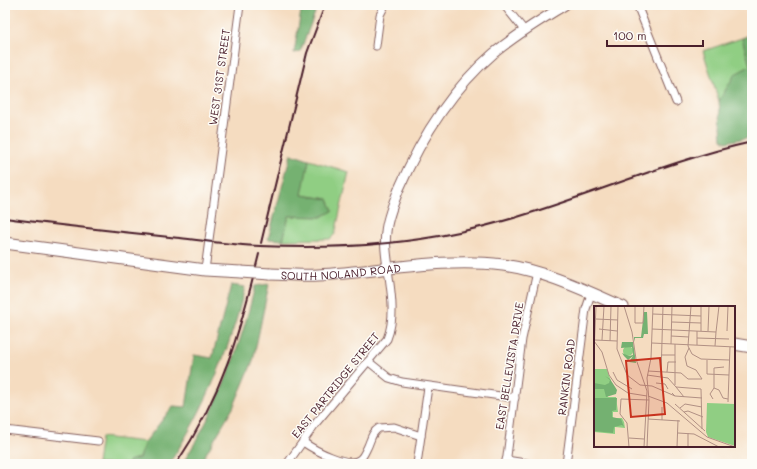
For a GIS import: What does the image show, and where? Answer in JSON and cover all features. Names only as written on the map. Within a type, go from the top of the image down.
[{"type":"main road","name":"SOUTH NOLAND ROAD","points":[[5,243],[205,270],[270,274],[318,275],[469,262],[503,265],[537,272],[621,306]]},
{"type":"main road","points":[[735,344],[752,347]]},
{"type":"street","name":"WEST 31ST STREET","points":[[205,270],[240,5]]},
{"type":"street","points":[[376,46],[380,15],[385,5]]},
{"type":"street","points":[[504,5],[524,30]]},
{"type":"street","points":[[388,269],[386,231],[395,200],[410,164],[432,125],[465,82],[494,53],[524,30],[565,5]]},
{"type":"street","points":[[637,5],[676,102]]},
{"type":"street","name":"EAST PARTRIDGE STREET","points":[[287,464],[344,388],[369,362],[387,339],[393,312],[388,269]]},
{"type":"street","name":"EAST BELLEVISTA DRIVE","points":[[506,462],[522,339],[537,272]]},
{"type":"street","name":"RANKIN ROAD","points":[[566,464],[586,309],[591,294]]},
{"type":"street","points":[[369,362],[378,371],[389,378],[428,387],[514,398]]},
{"type":"street","points":[[417,464],[428,387]]},
{"type":"street","points":[[303,442],[313,449],[334,458],[352,462],[360,460],[366,450],[371,435],[379,428],[394,427],[422,436]]},
{"type":"street","points":[[5,430],[98,441]]},
{"type":"street","points":[[506,462],[532,464]]},
{"type":"green space","points":[[302,5],[318,5],[300,52],[294,53]]},
{"type":"green space","points":[[752,34],[752,137],[726,142],[722,139],[719,101],[735,74],[750,66],[742,38]]},
{"type":"green space","points":[[742,38],[750,66],[735,75],[719,101],[703,51]]},
{"type":"green space","points":[[291,154],[309,160],[302,195],[328,199],[333,211],[321,217],[289,216],[283,240],[268,239]]},
{"type":"green space","points":[[309,160],[349,172],[335,234],[330,239],[283,240],[289,215],[321,217],[328,199],[301,195]]},
{"type":"green space","points":[[269,284],[253,361],[233,408],[200,464],[182,464],[217,401],[235,356],[255,286]]},
{"type":"green space","points":[[231,285],[245,287],[239,310],[224,356],[194,422],[169,464],[129,464],[129,461],[139,458],[145,442],[173,406],[186,407],[194,355],[212,358]]},
{"type":"green space","points":[[101,437],[145,442],[139,458],[129,461],[129,464],[97,464]]},
{"type":"railway","points":[[261,243],[307,53],[325,5]]},
{"type":"railway","points":[[5,218],[230,244],[285,247],[335,247],[410,241],[459,232],[496,223],[569,200],[678,162],[752,142]]},
{"type":"railway","points":[[176,464],[206,413],[228,363],[237,337],[259,254]]}]
